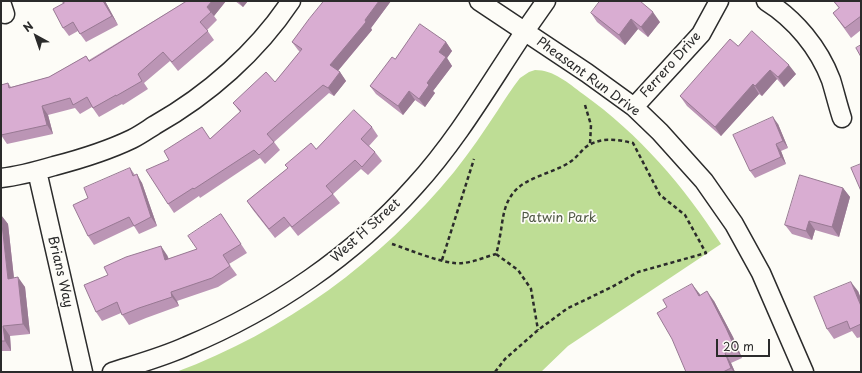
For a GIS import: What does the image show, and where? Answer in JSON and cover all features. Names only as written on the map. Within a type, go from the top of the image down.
[{"type":"street","points":[[1,178],[37,171],[84,158],[132,139],[173,115],[219,80],[254,47],[291,1]]},
{"type":"street","name":"Pheasant Run Drive","points":[[479,1],[587,73],[634,107],[660,132],[704,180],[734,224],[761,273],[804,372]]},
{"type":"street","name":"West H Street","points":[[112,372],[185,347],[258,312],[299,287],[337,258],[376,225],[415,186],[452,141],[546,1]]},
{"type":"street","name":"Ferrero Drive","points":[[634,107],[701,34],[719,1]]},
{"type":"street","points":[[766,1],[773,5],[797,26],[815,48],[830,79],[842,118]]},
{"type":"street","name":"Brians Way","points":[[37,171],[83,372]]},
{"type":"path","points":[[585,105],[591,125],[590,144]]},
{"type":"path","points":[[495,372],[505,359],[538,330],[568,308],[612,287],[638,272],[706,253],[685,215],[660,195],[633,143],[617,140],[605,140],[590,144],[571,162],[527,182],[514,191],[503,214],[501,235],[496,254]]},
{"type":"path","points":[[442,260],[474,159]]},
{"type":"path","points":[[392,244],[442,260],[463,264],[496,254]]},
{"type":"path","points":[[496,254],[518,270],[531,289],[538,330]]},
{"type":"green space","name":"Patwin Park","points":[[535,70],[548,72],[560,78],[623,126],[642,144],[676,182],[692,202],[721,244],[568,346],[541,372],[176,372],[216,356],[292,315],[362,264],[426,205],[466,157],[520,78]]},
{"type":"building","points":[[62,1],[103,1],[112,16],[80,34],[73,22],[63,28],[53,9],[64,3]]},
{"type":"building","points":[[187,1],[212,1],[207,7],[211,12],[200,22],[208,31],[172,62],[163,52],[138,74],[142,81],[93,108],[87,97],[73,105],[70,98],[42,106],[47,125],[1,135],[1,85],[8,83],[9,88],[49,77],[86,56],[89,61]]},
{"type":"building","points":[[324,1],[379,1],[365,20],[366,22],[330,65],[340,72],[328,88],[323,85],[267,134],[274,142],[259,155],[254,150],[168,204],[146,170],[169,160],[164,151],[202,127],[210,139],[241,111],[233,103],[266,72],[275,82],[302,49],[292,42]]},
{"type":"building","points":[[600,1],[640,1],[653,12],[641,27],[631,19],[619,35],[591,13]]},
{"type":"building","points":[[834,1],[861,1],[861,16],[845,28],[833,13],[839,8]]},
{"type":"building","points":[[420,24],[446,42],[439,52],[446,57],[427,83],[429,85],[419,99],[409,91],[398,106],[370,86],[392,57],[395,59]]},
{"type":"building","points":[[752,31],[789,65],[778,77],[770,70],[755,86],[753,84],[715,127],[680,96],[730,39],[738,46]]},
{"type":"building","points":[[861,45],[861,57],[856,48]]},
{"type":"building","points":[[354,110],[372,127],[361,139],[375,152],[362,167],[355,160],[326,186],[333,194],[292,227],[284,217],[269,229],[247,201],[288,168],[285,165],[311,143],[316,149]]},
{"type":"building","points":[[773,117],[783,141],[776,144],[781,157],[750,171],[733,135]]},
{"type":"building","points":[[861,164],[861,191],[851,168]]},
{"type":"building","points":[[130,168],[133,176],[137,174],[151,217],[134,226],[129,217],[88,236],[73,205],[88,198],[84,188]]},
{"type":"building","points":[[800,175],[843,188],[832,227],[809,221],[806,231],[785,225]]},
{"type":"building","points":[[221,214],[241,244],[223,255],[230,266],[212,278],[171,292],[172,297],[122,315],[117,302],[96,312],[84,285],[108,275],[104,267],[126,257],[161,246],[165,260],[197,249],[188,236]]},
{"type":"building","points":[[1,215],[8,279],[18,277],[23,324],[3,326],[5,341],[1,341]]},
{"type":"building","points":[[851,282],[861,306],[861,324],[850,329],[847,321],[827,329],[814,297]]},
{"type":"building","points":[[692,284],[699,296],[707,291],[735,348],[725,353],[731,368],[723,372],[686,372],[672,339],[657,313],[667,307],[663,300]]}]
